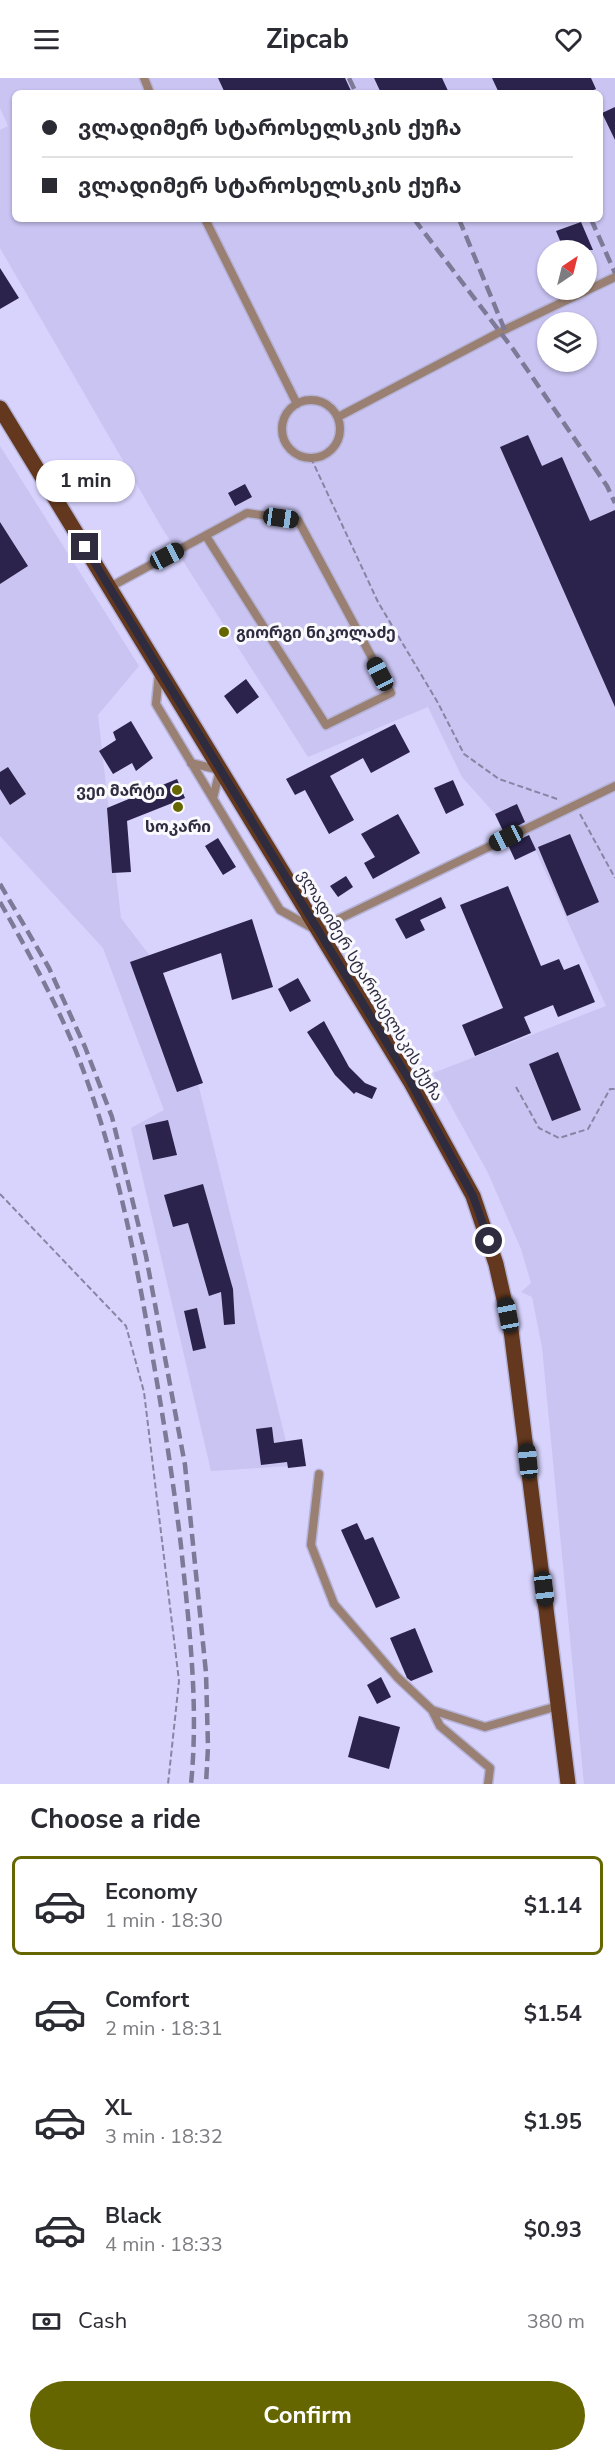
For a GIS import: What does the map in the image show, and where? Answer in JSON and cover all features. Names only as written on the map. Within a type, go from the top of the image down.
[{"type":"main road","name":"ვლადიმერ სტაროსელსკის ქუჩა","points":[[0,408],[410,1081],[473,1196],[496,1264],[511,1330],[568,1784]]},
{"type":"lane","points":[[206,222],[297,404]]},
{"type":"lane","points":[[338,417],[505,330],[615,277]]},
{"type":"lane","points":[[305,400],[328,405],[338,417],[340,429],[338,440],[332,450],[322,456],[311,458],[293,452],[283,436],[284,417],[297,404],[305,400]]},
{"type":"lane","points":[[110,587],[247,513],[297,520],[391,693],[326,725],[206,536]]},
{"type":"lane","points":[[159,668],[156,704],[191,763],[280,909],[316,930],[615,786]]},
{"type":"lane","points":[[191,763],[220,770],[213,798]]},
{"type":"lane","points":[[319,1474],[311,1545],[334,1604],[397,1677],[432,1710],[440,1726],[490,1768],[488,1784]]},
{"type":"lane","points":[[432,1710],[485,1727],[558,1706]]},
{"type":"path","points":[[311,458],[378,602],[438,703],[464,754],[499,779],[575,805],[615,878]]},
{"type":"path","points":[[516,1087],[539,1128],[559,1138],[588,1129],[610,1089],[615,1089]]},
{"type":"path","points":[[0,1194],[126,1326],[144,1392],[179,1681],[168,1784]]},
{"type":"shaded area","points":[[0,78],[615,78],[615,1784],[584,1784],[542,1347],[532,1297],[521,1292],[531,1283],[521,1249],[488,1173],[433,1073],[606,1006],[536,851],[515,860],[495,814],[462,777],[428,707],[308,757],[162,528],[0,248],[0,130],[8,126],[0,108]]},
{"type":"shaded area","points":[[0,446],[139,666],[98,715],[121,918],[163,973],[200,1091],[292,1466],[211,1471],[131,1128],[164,1110],[103,948],[0,836]]},
{"type":"building","points":[[218,78],[345,78],[351,90],[224,90]]},
{"type":"building","points":[[374,78],[442,78],[448,90],[380,90]]},
{"type":"building","points":[[492,78],[591,78],[596,89],[594,90],[498,90]]},
{"type":"building","points":[[615,107],[615,140],[603,115],[603,113]]},
{"type":"building","points":[[581,222],[589,240],[560,240],[556,231]]},
{"type":"building","points":[[0,268],[19,298],[0,309]]},
{"type":"building","points":[[528,435],[542,466],[562,457],[590,521],[615,510],[615,707],[500,447]]},
{"type":"building","points":[[245,484],[252,497],[235,506],[228,493]]},
{"type":"building","points":[[0,522],[28,566],[0,584]]},
{"type":"building","points":[[246,679],[259,697],[237,714],[224,696]]},
{"type":"building","points":[[131,721],[153,758],[136,771],[132,763],[113,774],[99,751],[116,740],[113,732]]},
{"type":"building","points":[[395,724],[410,752],[371,773],[363,758],[330,776],[354,820],[329,834],[305,790],[295,795],[286,779]]},
{"type":"building","points":[[8,767],[26,794],[10,805],[0,789],[0,772]]},
{"type":"building","points":[[177,779],[185,798],[127,821],[131,872],[112,873],[107,808]]},
{"type":"building","points":[[453,780],[464,805],[446,814],[434,788]]},
{"type":"building","points":[[517,804],[525,822],[504,833],[495,814]]},
{"type":"building","points":[[398,814],[420,853],[373,879],[364,863],[375,857],[361,834]]},
{"type":"building","points":[[570,834],[599,902],[567,916],[538,847]]},
{"type":"building","points":[[529,835],[536,850],[515,860],[508,845]]},
{"type":"building","points":[[218,838],[236,867],[223,875],[205,846]]},
{"type":"building","points":[[346,876],[353,887],[338,897],[330,886]]},
{"type":"building","points":[[508,886],[541,966],[559,959],[564,970],[579,964],[595,1002],[558,1017],[553,1005],[524,1017],[531,1033],[475,1056],[462,1025],[503,1008],[460,905]]},
{"type":"building","points":[[441,897],[446,908],[420,920],[425,930],[406,939],[395,919]]},
{"type":"building","points":[[252,919],[273,987],[232,1000],[221,953],[163,973],[203,1083],[177,1092],[130,962]]},
{"type":"building","points":[[298,978],[311,1001],[290,1012],[278,989]]},
{"type":"building","points":[[324,1021],[349,1067],[365,1083],[377,1088],[372,1099],[356,1092],[354,1094],[335,1075],[307,1032]]},
{"type":"building","points":[[558,1052],[581,1110],[552,1121],[529,1064]]},
{"type":"building","points":[[168,1120],[177,1155],[153,1160],[145,1125]]},
{"type":"building","points":[[203,1184],[233,1289],[235,1324],[224,1325],[221,1292],[209,1296],[188,1223],[173,1227],[164,1195]]},
{"type":"building","points":[[197,1308],[206,1348],[193,1351],[184,1311]]},
{"type":"building","points":[[272,1427],[274,1443],[302,1439],[306,1466],[288,1468],[287,1462],[261,1465],[256,1429]]},
{"type":"building","points":[[357,1523],[365,1540],[373,1537],[400,1598],[376,1608],[341,1530]]},
{"type":"building","points":[[415,1628],[433,1672],[411,1681],[407,1678],[390,1638]]},
{"type":"building","points":[[381,1677],[391,1697],[377,1704],[367,1685]]},
{"type":"building","points":[[359,1716],[400,1727],[389,1769],[348,1757]]},
{"type":"railway","points":[[349,78],[355,90]]},
{"type":"railway","points":[[416,222],[513,349],[607,486],[615,503]]},
{"type":"railway","points":[[460,222],[506,333]]},
{"type":"railway","points":[[592,222],[615,273]]},
{"type":"railway","points":[[0,884],[49,968],[85,1047],[112,1117],[146,1256],[185,1465],[206,1673],[208,1747],[206,1784]]},
{"type":"railway","points":[[0,902],[49,993],[75,1049],[111,1157],[129,1231],[159,1393],[181,1546],[190,1635],[193,1695],[191,1784]]},
{"type":"place","name":"გიორგი ნიკოლაძე","points":[[224,632]]},
{"type":"place","name":"ვეი მარტი","points":[[177,790]]},
{"type":"place","name":"სოკარი","points":[[178,807]]},
{"type":"route","points":[[85,547],[410,1081],[473,1196],[489,1241]]}]
